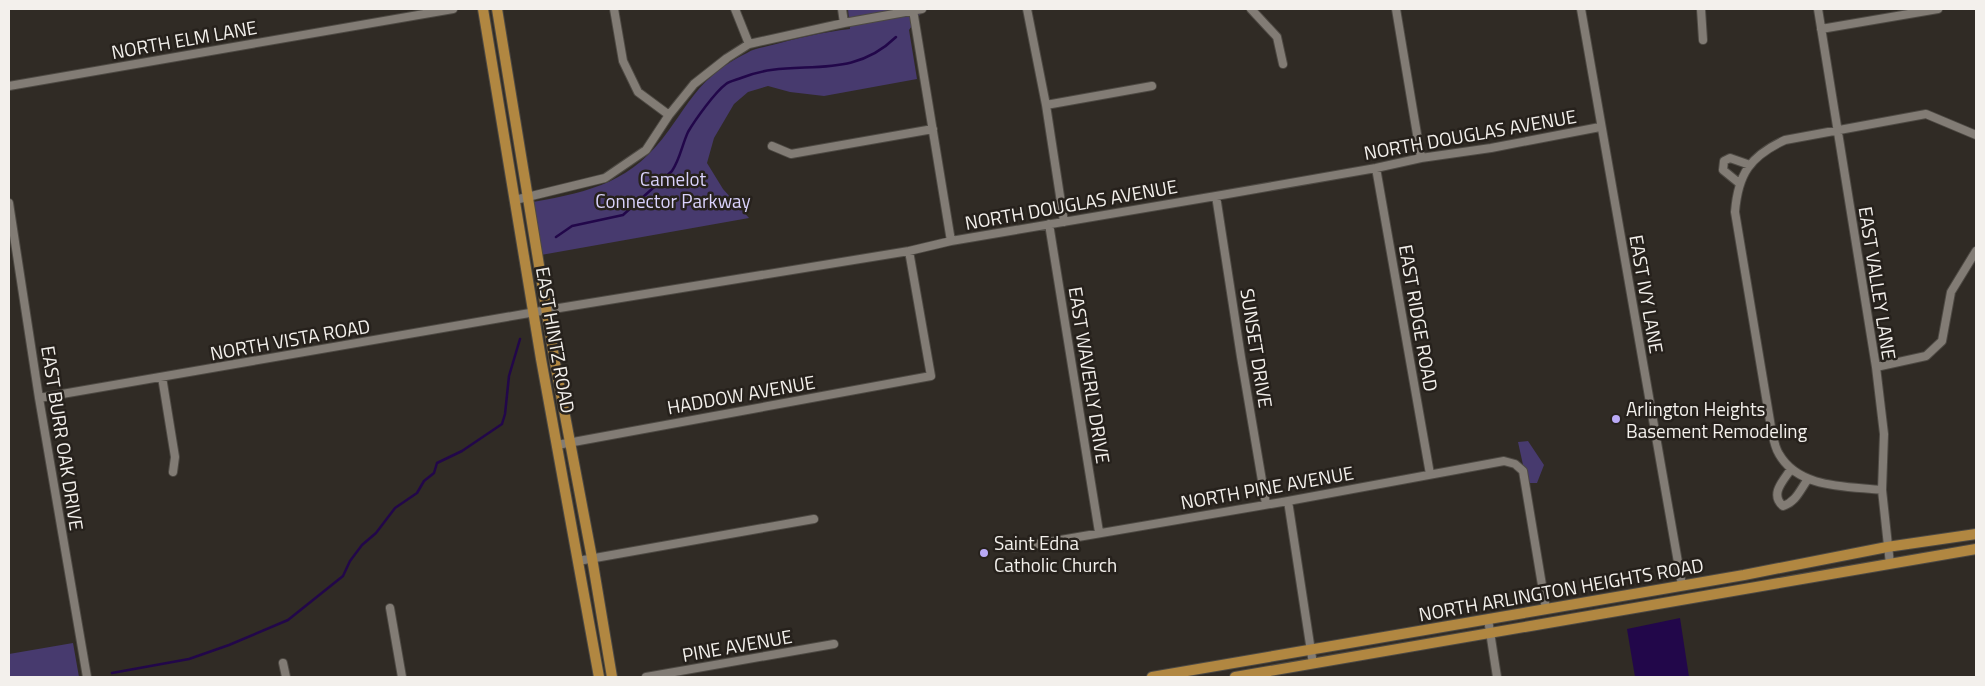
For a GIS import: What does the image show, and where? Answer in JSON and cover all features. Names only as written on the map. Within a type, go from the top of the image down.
[{"type":"main road","name":"EAST HINTZ ROAD","points":[[482,9],[599,677]]},
{"type":"main road","name":"EAST HINTZ ROAD","points":[[497,9],[547,310],[612,677]]},
{"type":"main road","name":"NORTH ARLINGTON HEIGHTS ROAD","points":[[1152,677],[1682,585],[1887,547],[1976,534]]},
{"type":"main road","name":"NORTH ARLINGTON HEIGHTS ROAD","points":[[1235,677],[1976,549]]},
{"type":"street","name":"NORTH ELM LANE","points":[[9,86],[453,9]]},
{"type":"street","points":[[614,9],[623,61],[638,92],[669,115]]},
{"type":"street","points":[[735,9],[749,44]]},
{"type":"street","points":[[842,9],[844,23]]},
{"type":"street","points":[[515,200],[605,178],[646,150],[669,115],[694,84],[727,58],[749,44],[844,23],[922,9]]},
{"type":"street","points":[[1027,9],[1046,105],[1064,222]]},
{"type":"street","points":[[1250,9],[1277,37],[1283,64]]},
{"type":"street","points":[[1396,9],[1421,158]]},
{"type":"street","name":"EAST IVY LANE","points":[[1581,9],[1600,127],[1682,585]]},
{"type":"street","points":[[1701,9],[1703,40]]},
{"type":"street","name":"EAST VALLEY LANE","points":[[1818,9],[1836,131],[1876,367],[1884,434],[1882,490],[1890,564]]},
{"type":"street","points":[[1821,29],[1938,9]]},
{"type":"street","points":[[913,10],[951,242]]},
{"type":"street","points":[[1046,105],[1152,86]]},
{"type":"street","points":[[1882,490],[1820,483],[1808,479],[1791,469],[1779,454],[1771,427],[1735,212],[1740,184],[1750,165],[1764,151],[1785,140],[1926,114],[1976,135]]},
{"type":"street","name":"NORTH DOUGLAS AVENUE","points":[[547,310],[909,251],[1049,224],[1376,168],[1421,158],[1491,148],[1600,127]]},
{"type":"street","points":[[772,146],[791,154],[932,129]]},
{"type":"street","points":[[1740,184],[1723,170],[1724,161],[1730,158],[1750,165]]},
{"type":"street","name":"EAST RIDGE ROAD","points":[[1376,168],[1430,474]]},
{"type":"street","name":"SUNSET DRIVE","points":[[1216,196],[1266,504]]},
{"type":"street","name":"EAST BURR OAK DRIVE","points":[[9,203],[39,398],[87,677]]},
{"type":"street","name":"EAST WAVERLY DRIVE","points":[[1049,224],[1099,532]]},
{"type":"street","name":"HADDOW AVENUE","points":[[557,445],[931,376],[909,251]]},
{"type":"street","points":[[1876,367],[1926,356],[1942,341],[1951,292],[1976,251]]},
{"type":"street","name":"NORTH VISTA ROAD","points":[[39,398],[547,310]]},
{"type":"street","points":[[162,377],[175,457],[173,472]]},
{"type":"street","name":"NORTH PINE AVENUE","points":[[1014,548],[1288,501],[1504,461],[1515,464],[1522,471],[1546,609]]},
{"type":"street","points":[[1791,469],[1777,490],[1778,502],[1783,506],[1790,504],[1794,500],[1808,479]]},
{"type":"street","points":[[1288,501],[1313,664]]},
{"type":"street","points":[[578,561],[814,519]]},
{"type":"street","points":[[390,608],[402,677]]},
{"type":"street","points":[[1488,619],[1497,677]]},
{"type":"street","name":"PINE AVENUE","points":[[646,677],[834,644]]},
{"type":"street","points":[[284,663],[286,677]]},
{"type":"green space","name":"Camelot Connector Parkway","points":[[848,9],[924,9],[909,30],[917,79],[824,96],[790,92],[768,86],[748,92],[734,104],[714,138],[707,163],[723,189],[749,218],[541,255],[533,202],[593,188],[626,173],[655,148],[694,95],[720,69],[754,50],[809,36],[850,29]]},
{"type":"green space","points":[[1528,441],[1544,465],[1537,483],[1527,483],[1518,442]]},
{"type":"green space","points":[[73,643],[79,677],[9,677],[9,654]]},
{"type":"shaded area","points":[[1680,618],[1689,677],[1635,677],[1627,629]]},
{"type":"waterway","points":[[556,237],[572,226],[623,215],[672,171],[691,127],[721,88],[728,83],[761,72],[840,65],[859,60],[878,51],[896,37]]},
{"type":"waterway","points":[[112,673],[189,659],[229,645],[288,620],[343,576],[350,561],[362,545],[376,533],[395,508],[417,493],[424,481],[434,473],[437,463],[462,451],[502,424],[505,414],[509,376],[520,339]]},
{"type":"place","name":"Arlington Heights Basement Remodeling","points":[[1616,419]]},
{"type":"place","name":"Saint Edna Catholic Church","points":[[984,553]]}]
